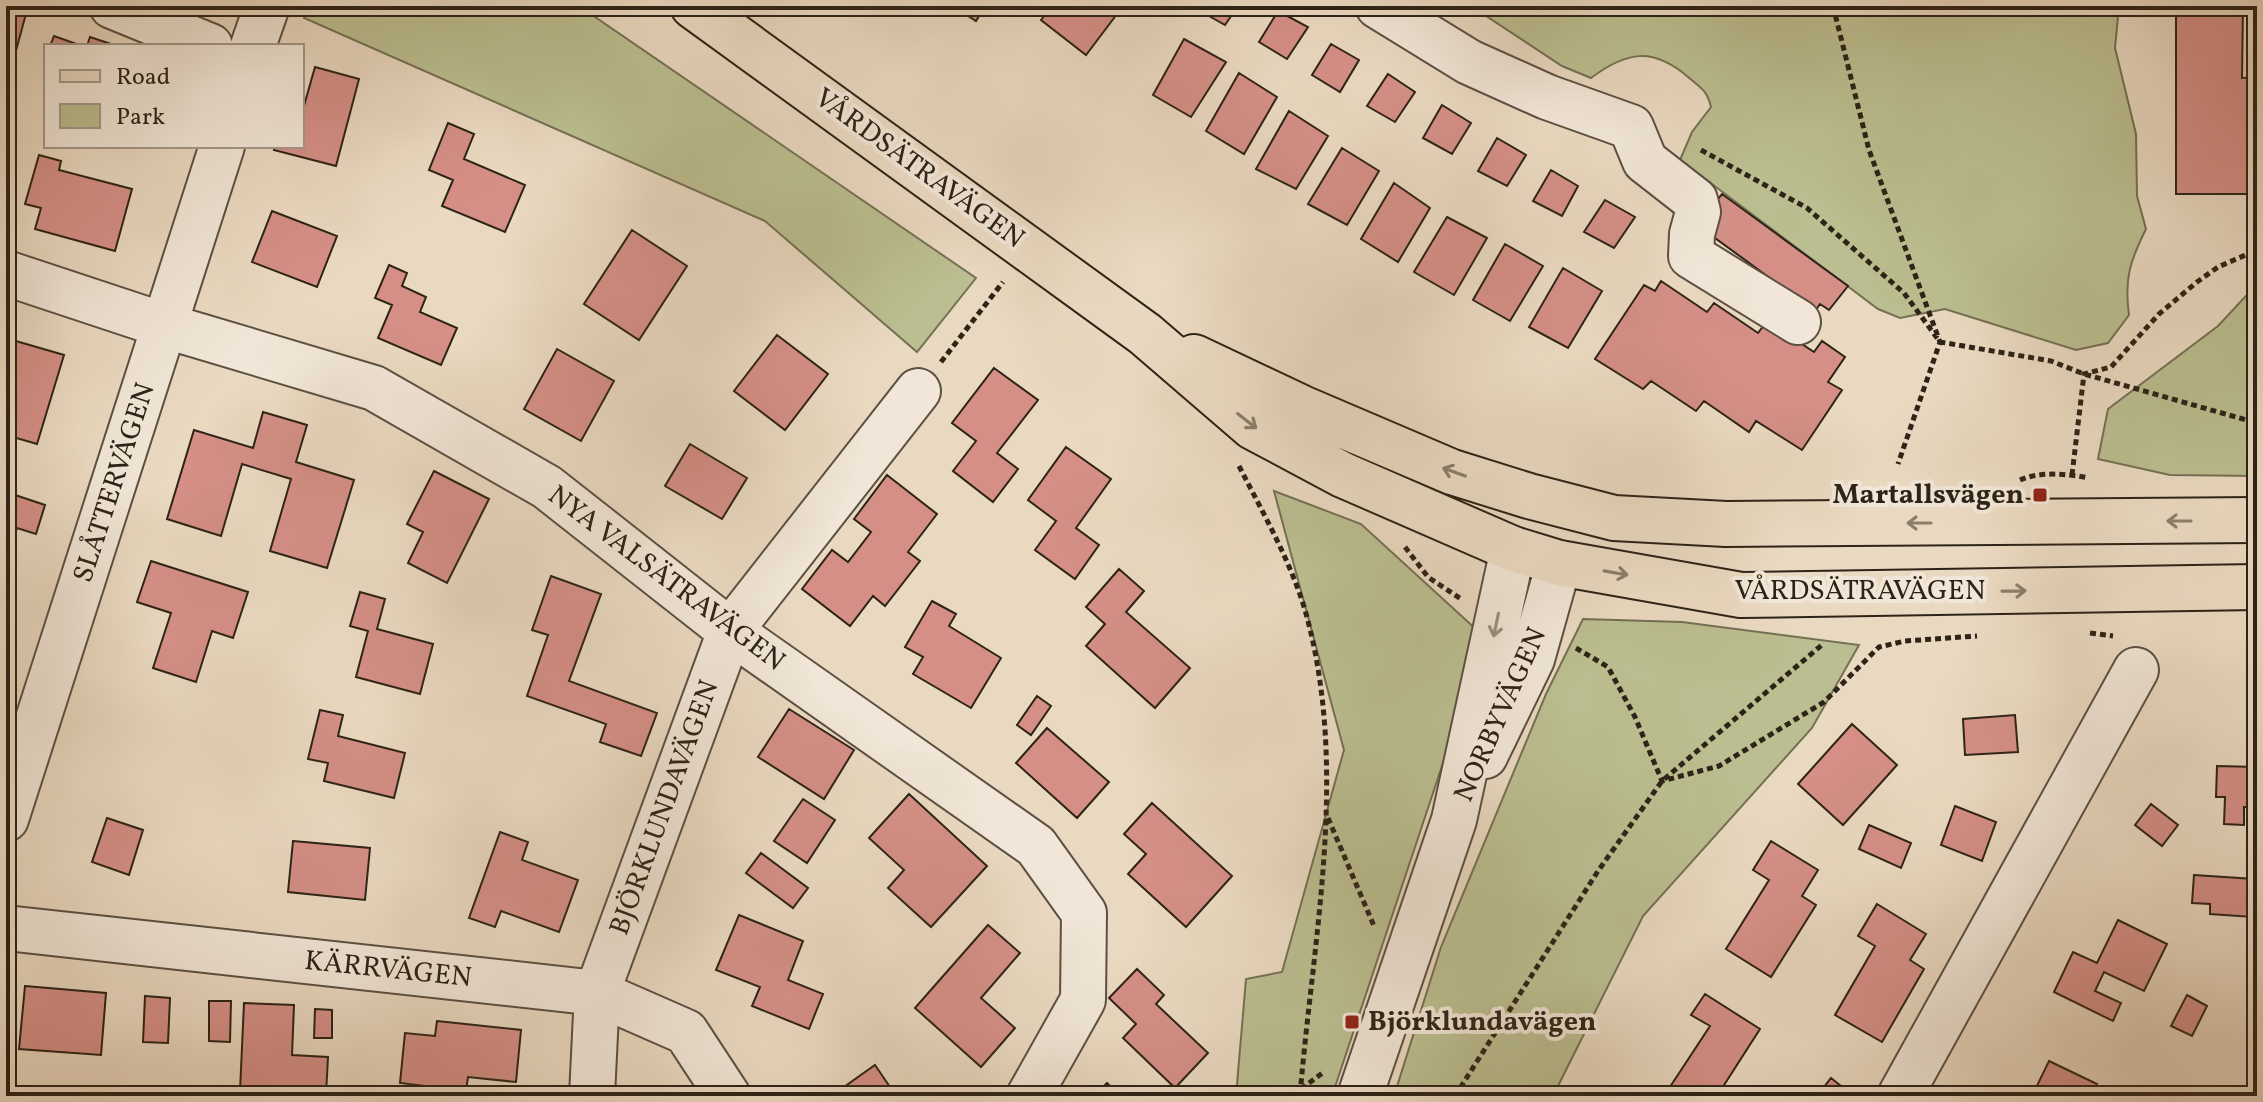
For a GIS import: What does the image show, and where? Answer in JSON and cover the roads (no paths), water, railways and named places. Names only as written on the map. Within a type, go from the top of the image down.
[{"type":"main road","name":"VÅRDSÄTRAVÄGEN","points":[[693,6],[1145,334],[1253,427],[1343,475],[1513,549],[1559,563],[1741,595],[2257,587]]},
{"type":"main road","name":"VÅRDSÄTRAVÄGEN","points":[[1145,334],[1302,408],[1452,472],[1576,510],[1614,518],[1726,524],[2257,520]]},
{"type":"main road","points":[[1513,549],[1529,496]]},
{"type":"main road","points":[[1559,563],[1576,510]]},
{"type":"street","points":[[112,6],[205,44]]},
{"type":"street","points":[[254,44],[267,6]]},
{"type":"street","points":[[1378,6],[1469,62],[1547,97],[1631,127],[1645,161],[1695,200],[1698,212],[1692,234],[1691,256],[1798,322]]},
{"type":"street","name":"SLÅTTERVÄGEN","points":[[6,819],[221,148]]},
{"type":"street","name":"NYA VALSÄTRAVÄGEN","points":[[6,273],[166,326],[374,388],[547,487],[730,631],[1036,846],[1084,913],[1083,1000],[1029,1096]]},
{"type":"street","name":"BJÖRKLUNDAVÄGEN","points":[[592,1096],[597,993],[730,631],[918,391]]},
{"type":"street","name":"NORBYVÄGEN","points":[[1360,1096],[1454,820],[1513,549]]},
{"type":"street","name":"NORBYVÄGEN","points":[[1454,820],[1532,659],[1559,563]]},
{"type":"street","points":[[1900,1096],[2136,670]]},
{"type":"street","name":"KÄRRVÄGEN","points":[[6,928],[597,993],[686,1032],[728,1096]]},
{"type":"place","name":"Martallsvägen","points":[[2040,495]]},
{"type":"place","name":"Björklundavägen","points":[[1352,1022]]}]
